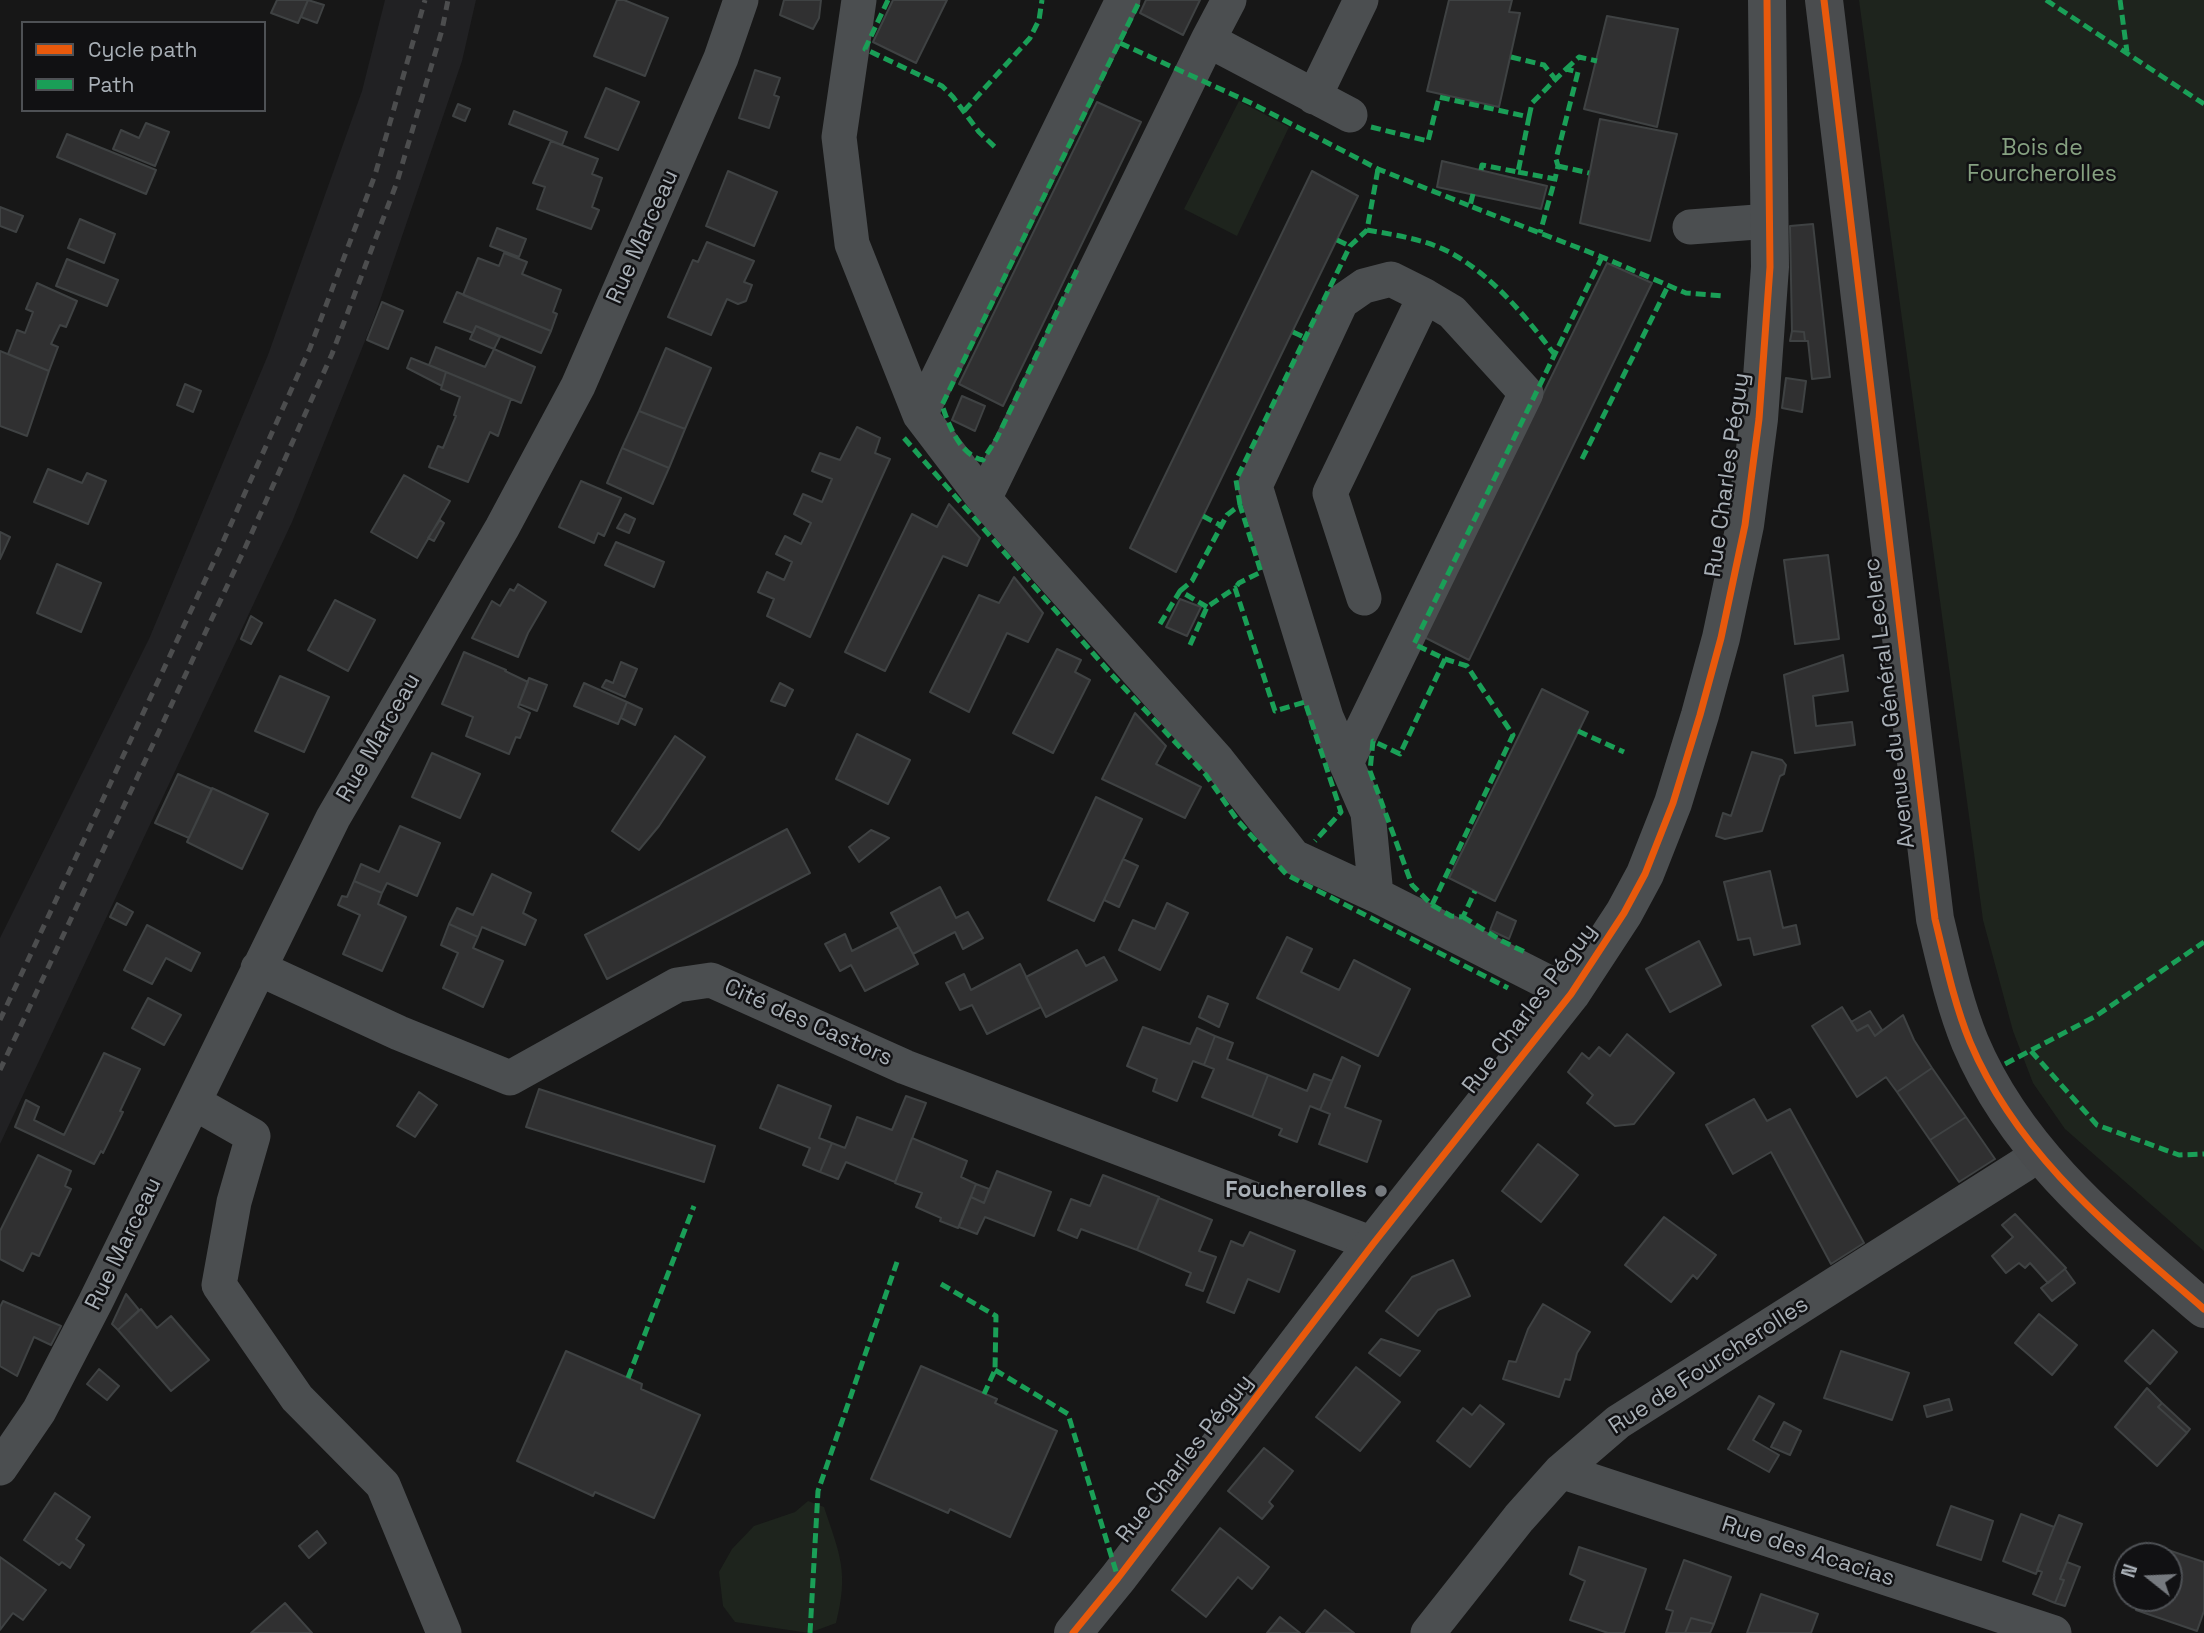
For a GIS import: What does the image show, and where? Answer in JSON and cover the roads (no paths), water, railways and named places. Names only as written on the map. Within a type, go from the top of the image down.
[{"type":"main road","name":"Avenue du Général Leclerc","points":[[1824,0],[1935,919],[1955,998],[1970,1042],[1998,1096],[2038,1153],[2088,1207],[2204,1309]]},
{"type":"street","name":"Rue Marceau","points":[[0,1468],[39,1411],[195,1103],[258,968],[333,818],[502,528],[578,386],[721,58],[741,0]]},
{"type":"street","points":[[920,415],[1123,0]]},
{"type":"street","points":[[984,499],[1229,0]]},
{"type":"street","points":[[1314,97],[1361,0]]},
{"type":"street","name":"Rue Charles Péguy","points":[[1073,1633],[1373,1244],[1571,994],[1624,913],[1645,874],[1673,803],[1721,638],[1745,525],[1767,331],[1770,221],[1768,0]]},
{"type":"street","points":[[860,6],[839,137],[852,244],[920,415],[984,499],[1218,761],[1294,857],[1376,895],[1571,994]]},
{"type":"street","points":[[1208,40],[1350,115]]},
{"type":"street","points":[[1690,227],[1770,221]]},
{"type":"street","points":[[1346,763],[1526,393],[1452,312],[1391,279],[1364,286],[1341,302],[1255,486],[1326,717],[1346,763],[1368,813],[1376,895]]},
{"type":"street","points":[[1364,598],[1330,492],[1425,296]]},
{"type":"street","name":"Cité des Castors","points":[[258,968],[399,1033],[510,1078],[677,985],[711,980],[905,1067],[1373,1244]]},
{"type":"street","points":[[195,1103],[253,1136],[234,1202],[219,1285],[297,1398],[383,1485],[444,1633]]},
{"type":"street","name":"Rue de Fourcherolles","points":[[1428,1633],[1519,1518],[1561,1471],[1618,1422],[2038,1153]]},
{"type":"street","name":"Rue des Acacias","points":[[1561,1471],[2054,1633]]},
{"type":"railway","points":[[0,1020],[222,544],[310,348],[375,175],[425,0]]},
{"type":"railway","points":[[0,1070],[245,548],[332,354],[397,182],[442,30],[448,0]]},
{"type":"place","name":"Foucherolles","points":[[1381,1191]]},
{"type":"park label","name":"Bois de Fourcherolles","points":[[2042,162]]}]
